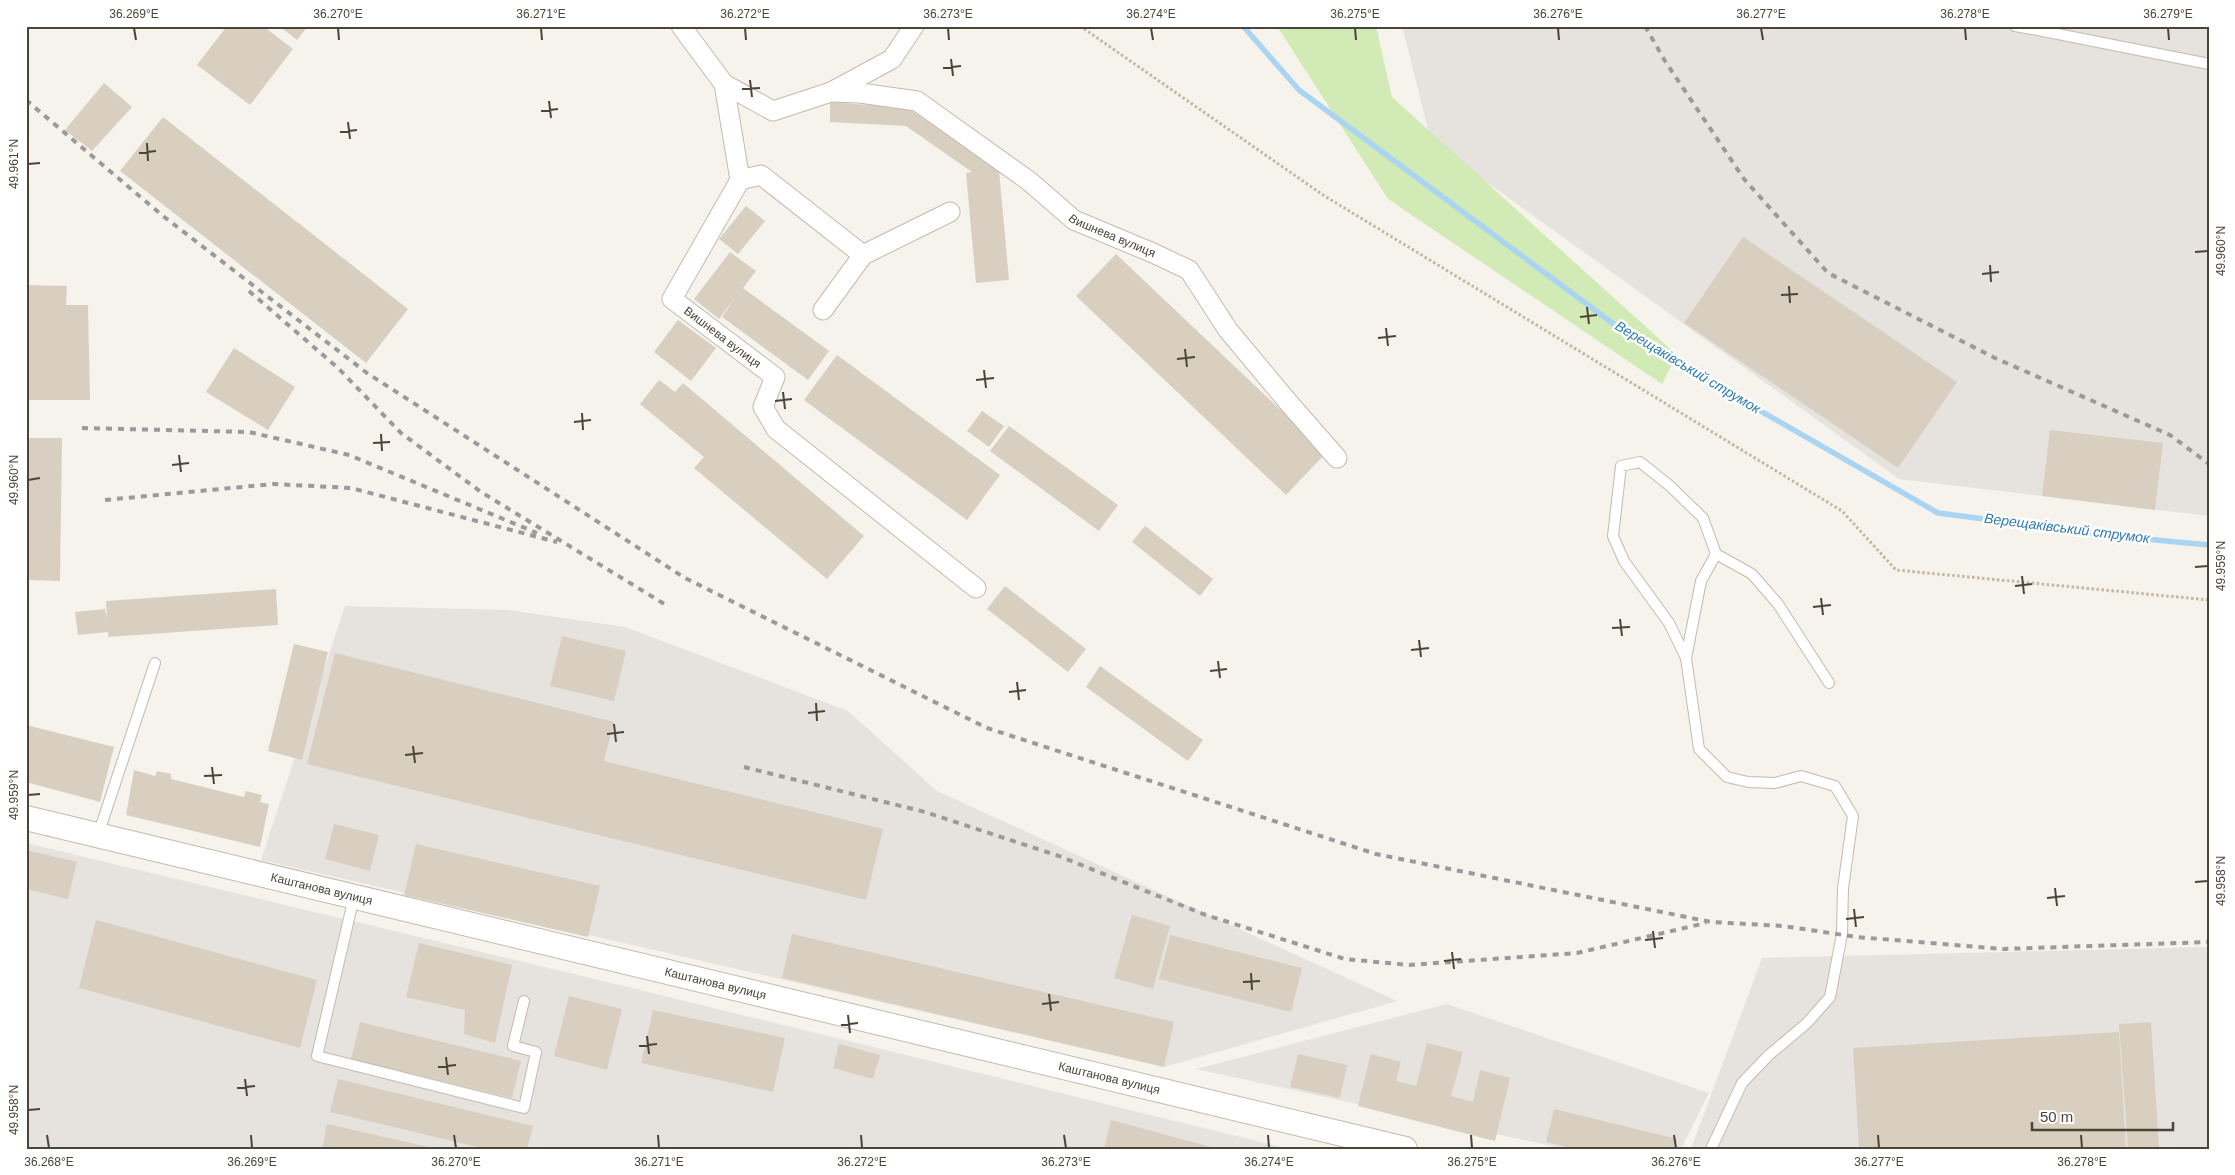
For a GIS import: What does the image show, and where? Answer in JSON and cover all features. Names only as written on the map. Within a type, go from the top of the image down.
[{"type":"street","name":"Вишнева вулиця","points":[[681,26],[724,84],[773,111],[831,92],[892,59],[914,26]]},
{"type":"street","name":"Вишнева вулиця","points":[[724,84],[740,180],[672,298],[775,377],[763,407],[776,429],[976,588]]},
{"type":"street","name":"Вишнева вулиця","points":[[831,92],[860,93],[917,101],[1029,181],[1074,220],[1189,270],[1228,330],[1337,458]]},
{"type":"street","points":[[740,180],[761,175],[863,255]]},
{"type":"street","points":[[824,310],[863,255],[950,212]]},
{"type":"street","name":"Каштанова вулиця","points":[[26,818],[1405,1149]]},
{"type":"lane","points":[[2015,26],[2209,64]]},
{"type":"lane","points":[[1711,1149],[1742,1083],[1769,1054],[1807,1023],[1830,997],[1842,934],[1843,888],[1853,816],[1835,786],[1801,776],[1775,783],[1748,782],[1727,777],[1699,749],[1686,658],[1669,623],[1624,561],[1613,536],[1620,466],[1640,462],[1670,486],[1703,518],[1716,554],[1752,574],[1778,604],[1829,682]]},
{"type":"lane","points":[[1686,658],[1700,581],[1716,554]]},
{"type":"lane","points":[[98,835],[155,663]]},
{"type":"lane","points":[[354,897],[317,1056],[524,1108],[536,1052],[513,1046],[524,1001]]},
{"type":"path","points":[[1080,26],[1323,195],[1842,511],[1896,570],[2209,600]]},
{"type":"shaded area","points":[[1402,26],[2209,26],[2209,516],[1899,479],[1431,142]]},
{"type":"shaded area","points":[[345,606],[508,610],[625,627],[848,711],[937,791],[1397,1001],[1164,1067],[261,860]]},
{"type":"shaded area","points":[[26,843],[636,989],[1289,1149],[26,1149]]},
{"type":"shaded area","points":[[2209,947],[2209,1149],[1691,1149],[1762,958]]},
{"type":"shaded area","points":[[1447,1004],[1709,1093],[1681,1149],[1565,1149],[1196,1069]]},
{"type":"green space","points":[[1277,26],[1376,26],[1392,97],[1677,355],[1662,384],[1388,199]]},
{"type":"building","points":[[227,26],[263,26],[293,49],[250,105],[197,65]]},
{"type":"building","points":[[279,26],[308,26],[297,40]]},
{"type":"building","points":[[104,83],[132,107],[92,151],[65,130]]},
{"type":"building","points":[[830,102],[908,108],[999,170],[1009,280],[976,283],[966,173],[972,172],[906,126],[830,122]]},
{"type":"building","points":[[163,117],[408,309],[366,363],[120,171]]},
{"type":"building","points":[[746,206],[765,221],[738,254],[719,239]]},
{"type":"building","points":[[1743,237],[1957,382],[1898,468],[1684,323]]},
{"type":"building","points":[[730,252],[756,271],[743,288],[829,351],[808,380],[722,317],[735,298],[719,319],[694,299]]},
{"type":"building","points":[[1116,254],[1326,453],[1286,495],[1076,296]]},
{"type":"building","points":[[26,285],[67,286],[66,305],[88,305],[90,400],[26,400]]},
{"type":"building","points":[[678,320],[716,348],[691,381],[654,352]]},
{"type":"building","points":[[234,348],[295,387],[268,430],[206,392]]},
{"type":"building","points":[[837,355],[1000,475],[967,520],[804,400]]},
{"type":"building","points":[[659,380],[675,392],[683,383],[864,536],[827,579],[694,468],[704,457],[640,404]]},
{"type":"building","points":[[982,411],[1004,426],[989,447],[967,431]]},
{"type":"building","points":[[1009,426],[1118,505],[1099,531],[990,451]]},
{"type":"building","points":[[2050,430],[2163,443],[2155,510],[2042,496]]},
{"type":"building","points":[[26,438],[62,438],[60,581],[26,580]]},
{"type":"building","points":[[1145,526],[1213,579],[1200,596],[1132,542]]},
{"type":"building","points":[[1005,586],[1086,649],[1068,672],[987,609]]},
{"type":"building","points":[[276,589],[278,625],[108,637],[108,632],[78,635],[75,612],[105,609],[107,620],[106,601]]},
{"type":"building","points":[[562,636],[626,651],[614,701],[550,686]]},
{"type":"building","points":[[294,644],[328,652],[302,760],[268,751]]},
{"type":"building","points":[[335,653],[614,722],[604,761],[883,829],[866,900],[307,764]]},
{"type":"building","points":[[1100,666],[1203,740],[1188,761],[1086,687]]},
{"type":"building","points":[[26,725],[114,747],[100,802],[26,782]]},
{"type":"building","points":[[134,770],[155,776],[157,771],[171,774],[171,779],[244,797],[246,791],[262,795],[260,802],[269,804],[260,847],[126,815]]},
{"type":"building","points":[[334,824],[379,835],[370,871],[325,859]]},
{"type":"building","points":[[416,844],[600,886],[588,937],[404,895]]},
{"type":"building","points":[[26,850],[77,862],[68,899],[26,889]]},
{"type":"building","points":[[1132,915],[1170,926],[1153,989],[1114,978]]},
{"type":"building","points":[[96,920],[317,980],[300,1048],[79,988]]},
{"type":"building","points":[[792,934],[1174,1022],[1164,1067],[782,978]]},
{"type":"building","points":[[1170,935],[1302,968],[1291,1012],[1159,979]]},
{"type":"building","points":[[419,943],[512,965],[495,1043],[464,1034],[465,1010],[406,997]]},
{"type":"building","points":[[569,996],[622,1009],[607,1070],[554,1056]]},
{"type":"building","points":[[653,1010],[785,1038],[773,1092],[641,1063]]},
{"type":"building","points":[[360,1022],[521,1061],[512,1098],[351,1059]]},
{"type":"building","points":[[2151,1022],[2159,1149],[2128,1149],[2119,1024]]},
{"type":"building","points":[[2119,1032],[2126,1149],[1859,1149],[1853,1048]]},
{"type":"building","points":[[1427,1043],[1463,1052],[1451,1096],[1473,1102],[1480,1070],[1510,1078],[1495,1141],[1358,1106],[1371,1054],[1401,1062],[1396,1081],[1416,1086]]},
{"type":"building","points":[[839,1044],[880,1055],[873,1079],[833,1068]]},
{"type":"building","points":[[1298,1054],[1347,1065],[1340,1098],[1290,1087]]},
{"type":"building","points":[[338,1079],[533,1126],[527,1149],[486,1149],[330,1112]]},
{"type":"building","points":[[1554,1109],[1677,1139],[1675,1149],[1575,1149],[1546,1142]]},
{"type":"building","points":[[1111,1120],[1211,1147],[1211,1149],[1104,1149]]},
{"type":"building","points":[[327,1124],[433,1148],[433,1149],[322,1149]]},
{"type":"waterway","name":"Верещаківський струмок","points":[[1243,26],[1299,90],[1627,334],[1938,513],[2124,537],[2209,545]]},
{"type":"railway","points":[[1645,26],[1665,61],[1744,179],[1828,273],[1995,358],[2170,435],[2209,464]]},
{"type":"railway","points":[[26,100],[163,216],[367,373],[685,578],[987,728],[1376,854],[1711,922],[1783,926],[1857,937],[2003,949],[2209,942]]},
{"type":"railway","points":[[249,291],[338,368],[401,433],[481,492],[666,605]]},
{"type":"railway","points":[[82,428],[249,432],[349,455],[537,533]]},
{"type":"railway","points":[[105,500],[273,484],[351,488],[557,542]]},
{"type":"railway","points":[[744,767],[925,812],[1059,856],[1203,914],[1345,959],[1409,965],[1577,953],[1706,923]]}]
